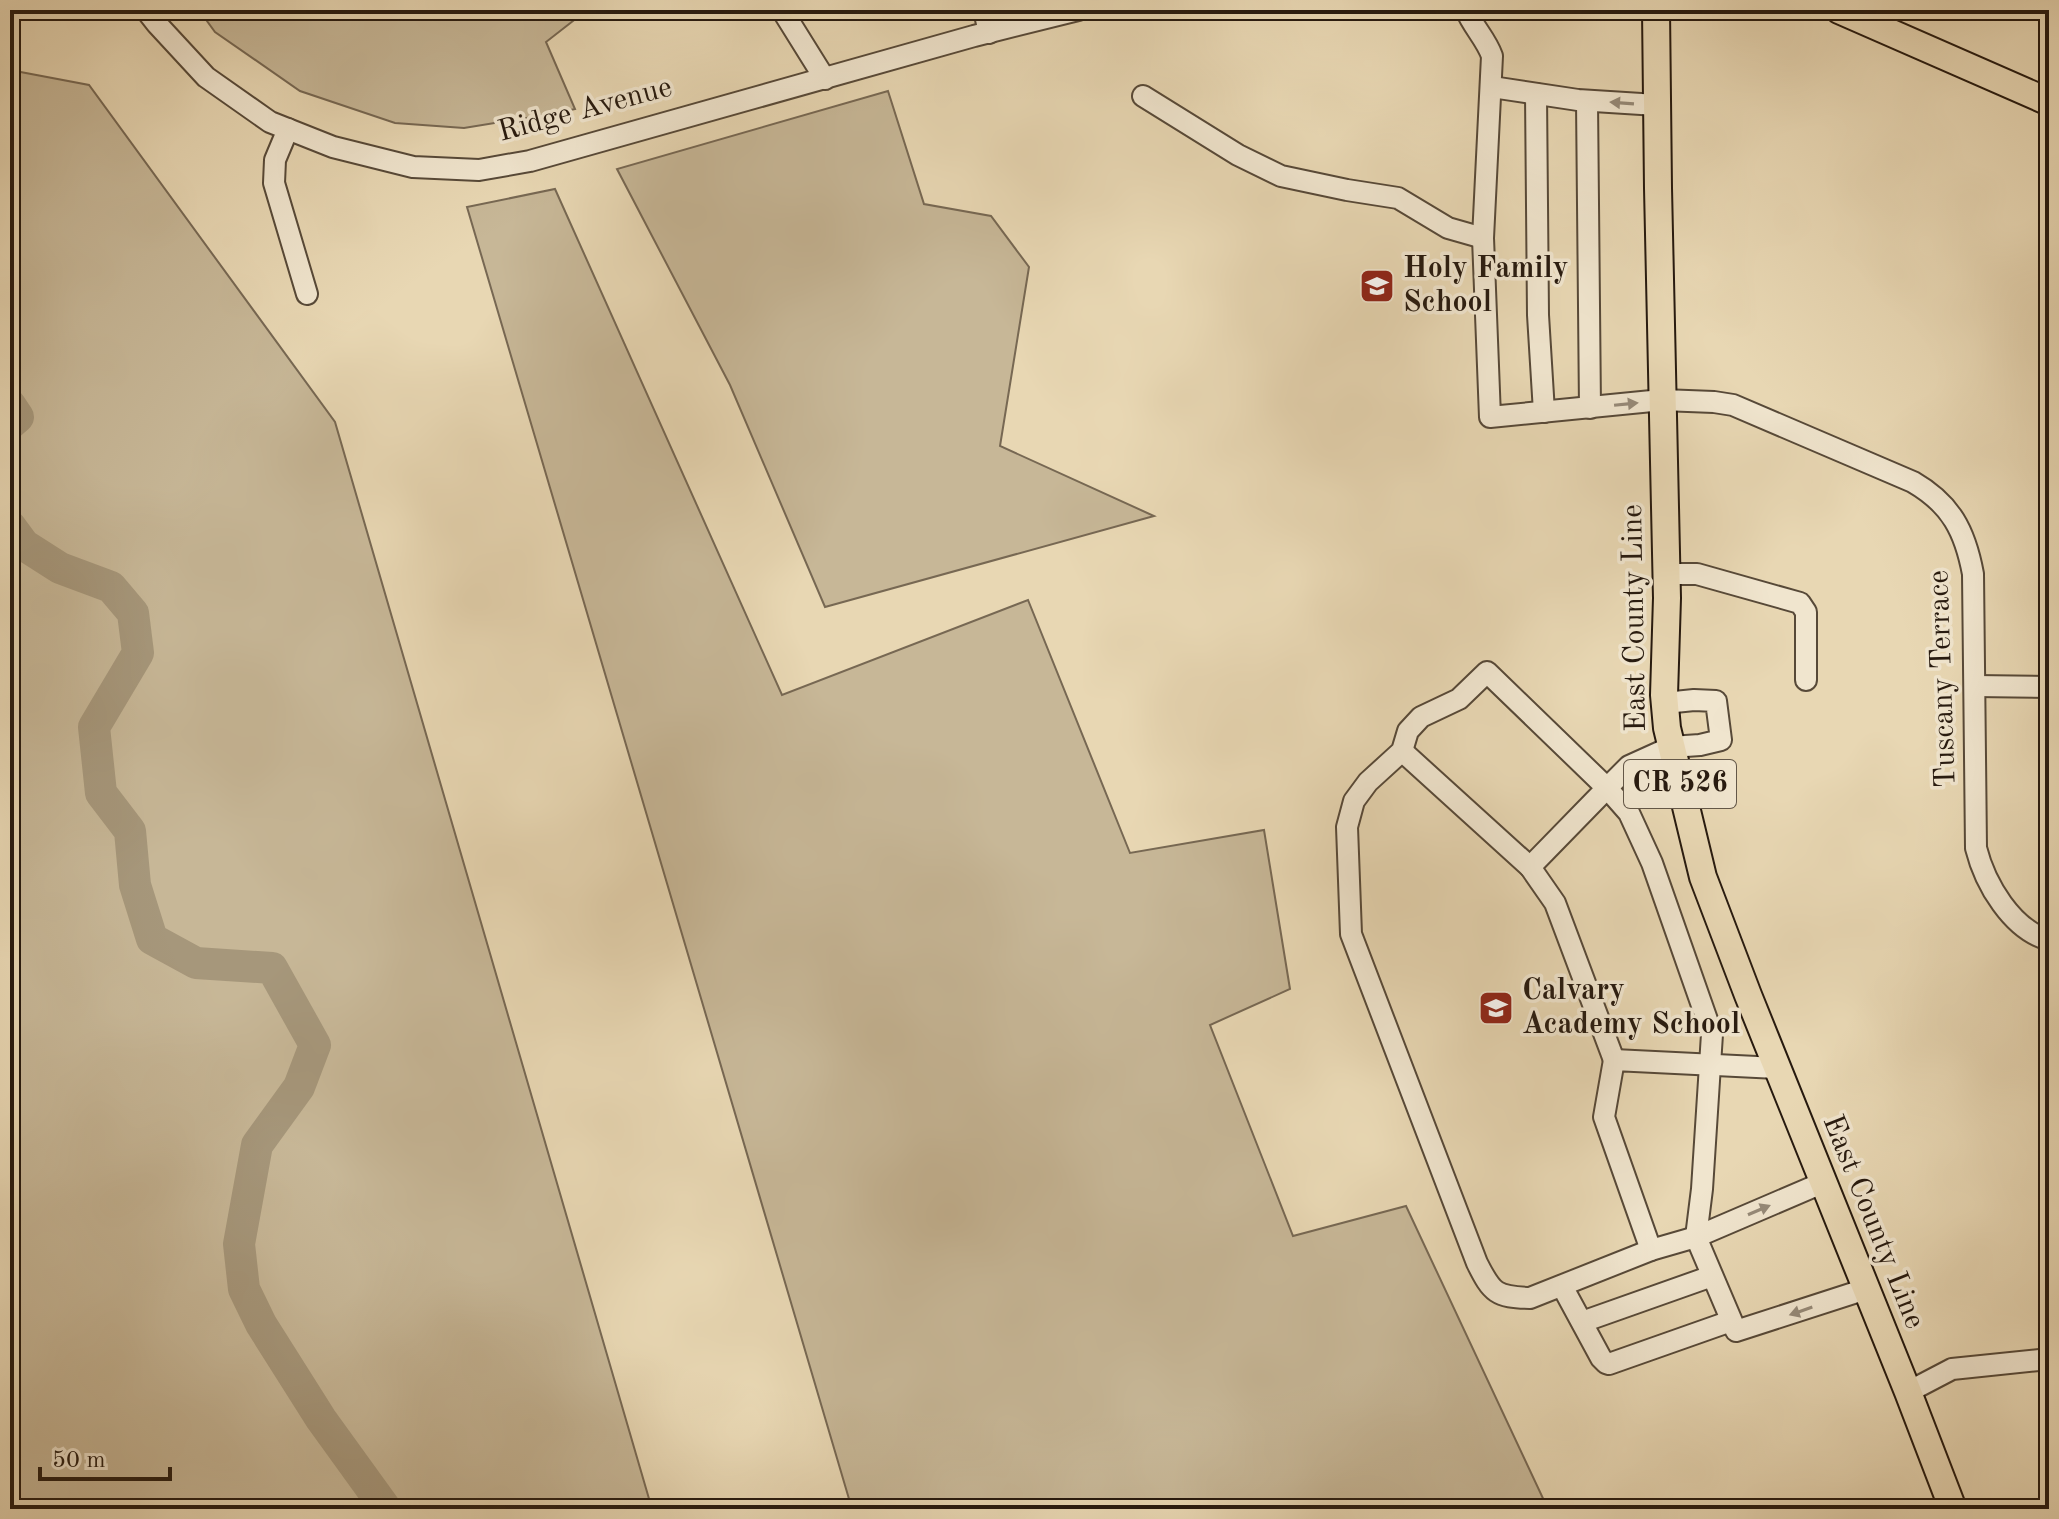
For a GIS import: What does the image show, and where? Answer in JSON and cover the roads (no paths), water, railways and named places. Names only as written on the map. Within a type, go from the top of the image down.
[{"type":"main road","name":"East County Line","points":[[1656,10],[1667,728],[1703,877],[1953,1509]]},
{"type":"main road","points":[[1839,10],[2049,102]]},
{"type":"street","name":"Ridge Avenue","points":[[146,10],[206,77],[270,122],[333,147],[413,167],[479,170],[530,161],[1078,10]]},
{"type":"street","points":[[782,10],[825,79]]},
{"type":"street","points":[[984,10],[989,33]]},
{"type":"street","points":[[1143,96],[1238,155],[1281,176],[1398,198],[1448,228],[1483,238],[1492,56],[1487,42],[1472,24],[1466,10]]},
{"type":"street","points":[[1492,87],[1587,101],[1657,105]]},
{"type":"street","points":[[1536,94],[1538,315],[1544,412]]},
{"type":"street","points":[[1587,101],[1590,408]]},
{"type":"street","points":[[288,129],[275,160],[274,183],[307,294]]},
{"type":"street","name":"Tuscany Terrace","points":[[1483,238],[1490,417],[1662,400],[1733,405],[1913,482],[1947,508],[1958,524],[1969,551],[1973,574],[1976,848],[1980,865],[1989,885],[2022,926],[2049,940]]},
{"type":"street","points":[[1666,574],[1697,574],[1800,603],[1806,612],[1806,680]]},
{"type":"street","points":[[1734,1326],[1696,1237],[1712,1034],[1652,863],[1629,813],[1487,672],[1459,699],[1421,717],[1408,731],[1402,751],[1368,782],[1354,801],[1347,827],[1351,934],[1477,1263],[1489,1287],[1510,1298],[1530,1298],[1651,1250],[1696,1237],[1822,1183]]},
{"type":"street","points":[[1975,686],[2049,687]]},
{"type":"street","points":[[1530,867],[1629,766],[1671,747],[1721,740],[1716,701],[1665,703]]},
{"type":"street","points":[[1402,751],[1530,867],[1555,903],[1614,1060],[1604,1117],[1651,1250]]},
{"type":"street","points":[[1614,1060],[1777,1068]]},
{"type":"street","points":[[1582,1322],[1712,1276]]},
{"type":"street","points":[[1562,1286],[1601,1358],[1609,1364],[1866,1289]]},
{"type":"street","points":[[1908,1392],[1952,1369],[2049,1359]]},
{"type":"waterway","points":[[10,405],[18,417],[10,424]]},
{"type":"waterway","points":[[10,526],[24,545],[60,568],[111,587],[133,613],[138,653],[94,727],[101,793],[130,831],[135,885],[152,939],[196,963],[272,968],[315,1045],[299,1087],[257,1145],[239,1244],[244,1289],[261,1324],[321,1419],[386,1509]]},
{"type":"place","name":"Holy Family School","points":[[1377,286]]},
{"type":"place","name":"Calvary Academy School","points":[[1496,1008]]}]
